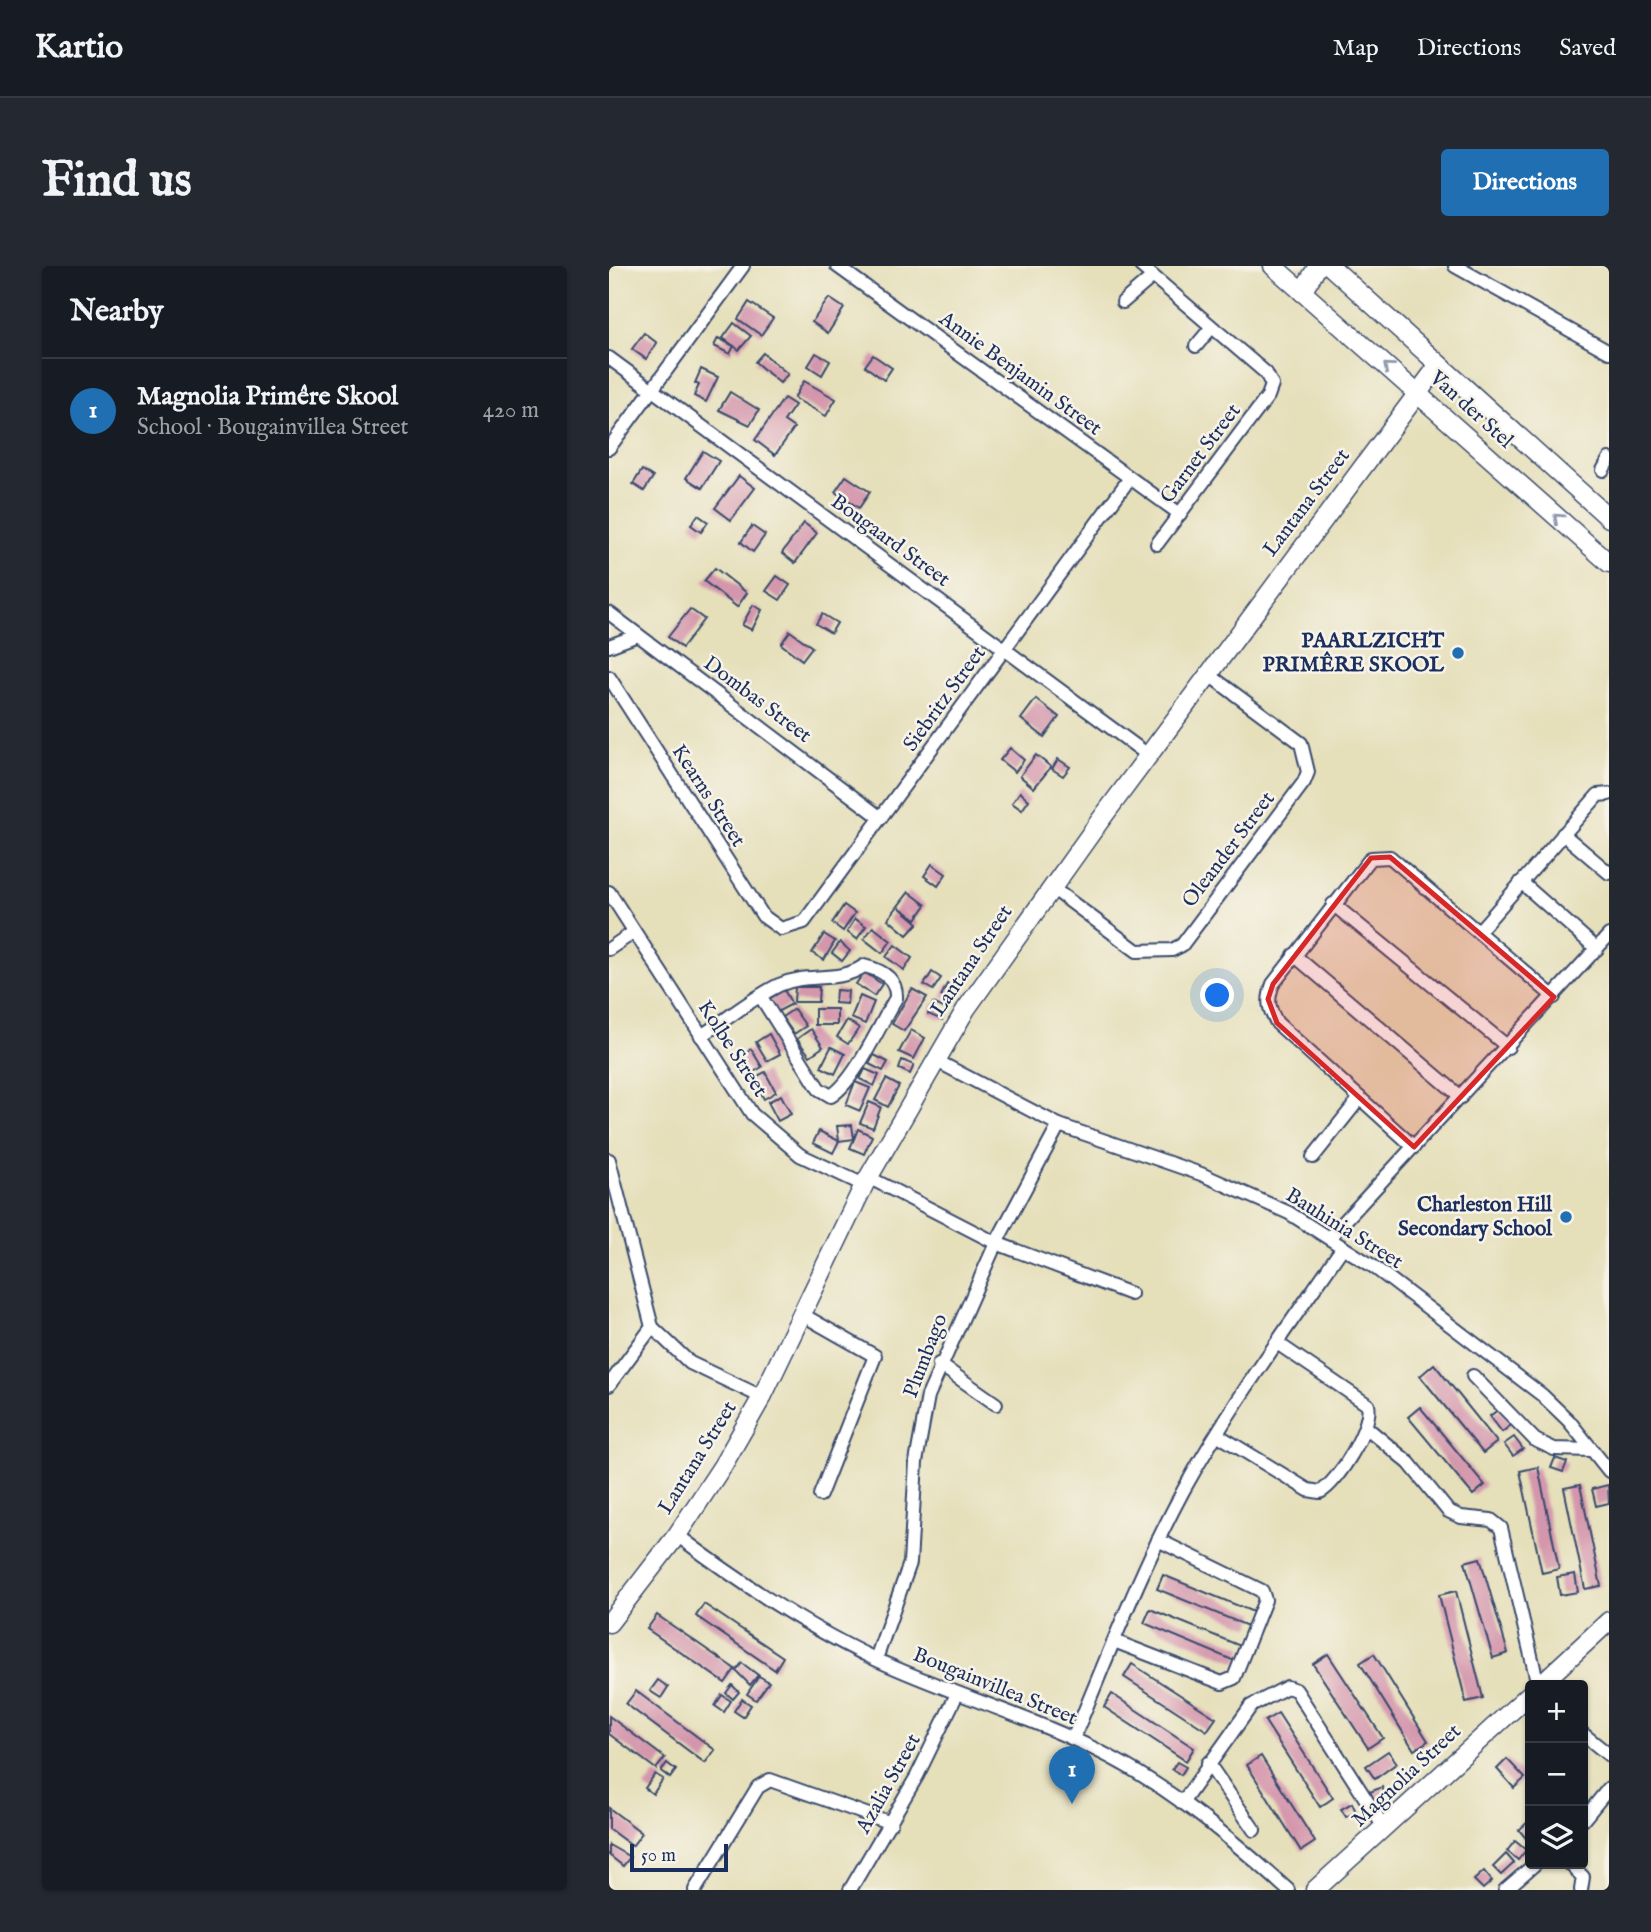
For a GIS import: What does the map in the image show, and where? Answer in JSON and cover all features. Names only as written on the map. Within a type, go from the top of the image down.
[{"type":"street","points":[[609,448],[743,266]]},
{"type":"street","name":"Annie Benjamin Street","points":[[837,266],[1180,514]]},
{"type":"street","points":[[1141,266],[1211,328],[1196,346]]},
{"type":"street","name":"Van der Stel","points":[[1273,266],[1609,563]]},
{"type":"street","points":[[1302,292],[1318,266]]},
{"type":"street","name":"Van der Stel","points":[[1330,266],[1437,366],[1609,517]]},
{"type":"street","points":[[1455,266],[1609,352]]},
{"type":"street","points":[[1123,302],[1152,277]]},
{"type":"street","name":"Garnet Street","points":[[1157,544],[1268,396],[1272,385],[1266,373],[1211,328]]},
{"type":"street","name":"Bougaard Street","points":[[609,358],[1148,755]]},
{"type":"street","name":"Lantana Street","points":[[609,1623],[677,1535],[762,1397],[866,1181],[966,1009],[1051,887],[1437,366]]},
{"type":"street","name":"Siebritz Street","points":[[781,929],[804,922],[1130,478]]},
{"type":"street","name":"Dombas Street","points":[[609,613],[881,818]]},
{"type":"street","points":[[609,646],[638,635]]},
{"type":"street","name":"Oleander Street","points":[[1051,887],[1137,951],[1172,950],[1182,945],[1304,782],[1307,762],[1301,743],[1208,674]]},
{"type":"street","name":"Kearns Street","points":[[609,677],[763,916],[781,929]]},
{"type":"street","points":[[1479,931],[1598,795],[1609,794]]},
{"type":"street","points":[[1563,834],[1609,873]]},
{"type":"street","points":[[1415,1147],[1277,1023],[1269,1010],[1268,999],[1273,984],[1371,858],[1390,857],[1554,997]]},
{"type":"street","points":[[1521,882],[1597,949]]},
{"type":"street","name":"Kolbe Street","points":[[609,892],[752,1114],[800,1156],[866,1181],[996,1243],[1131,1294]]},
{"type":"street","points":[[1333,904],[1508,1047]]},
{"type":"street","points":[[609,949],[634,932]]},
{"type":"street","points":[[1329,1238],[1609,935]]},
{"type":"street","points":[[1294,955],[1461,1097]]},
{"type":"street","points":[[701,1036],[761,997],[789,982],[844,976],[864,966],[887,976],[896,989],[896,998],[853,1071],[839,1091],[831,1096],[819,1089],[761,997]]},
{"type":"street","name":"Bauhinia Street","points":[[935,1060],[1059,1125],[1201,1174],[1289,1213],[1374,1267],[1542,1395],[1609,1471]]},
{"type":"street","points":[[1313,1157],[1360,1098]]},
{"type":"street","name":"Plumbago","points":[[876,1659],[910,1563],[916,1462],[928,1396],[939,1364],[996,1243],[1059,1125]]},
{"type":"street","points":[[609,1160],[652,1327],[690,1363],[762,1397]]},
{"type":"street","points":[[1073,1739],[1158,1540],[1250,1380],[1343,1247]]},
{"type":"street","points":[[803,1315],[875,1356],[820,1495]]},
{"type":"street","points":[[609,1385],[652,1327]]},
{"type":"street","points":[[1218,1435],[1314,1492],[1327,1489],[1367,1428],[1370,1412],[1365,1401],[1277,1343]]},
{"type":"street","points":[[939,1364],[996,1404]]},
{"type":"street","points":[[1473,1376],[1535,1440],[1554,1449],[1592,1450]]},
{"type":"street","points":[[1367,1428],[1409,1463],[1448,1511],[1461,1517],[1491,1520],[1501,1528],[1538,1680]]},
{"type":"street","name":"Bougainvillea Street","points":[[677,1535],[793,1615],[876,1659],[1073,1739],[1136,1771],[1182,1803],[1288,1890]]},
{"type":"street","points":[[1114,1641],[1222,1683],[1234,1678],[1265,1600],[1262,1591],[1158,1540]]},
{"type":"street","points":[[1544,1680],[1609,1621]]},
{"type":"street","points":[[1182,1803],[1207,1763],[1251,1706],[1281,1688],[1292,1688],[1296,1690],[1385,1829]]},
{"type":"street","name":"Azalia Street","points":[[850,1890],[891,1823],[957,1693]]},
{"type":"street","name":"Magnolia Street","points":[[1315,1890],[1525,1700]]},
{"type":"street","points":[[1588,1738],[1609,1755]]},
{"type":"street","points":[[1207,1763],[1254,1830]]},
{"type":"street","points":[[695,1890],[758,1787],[770,1780],[891,1823]]},
{"type":"street","points":[[1588,1814],[1609,1788]]},
{"type":"street","points":[[1505,1890],[1529,1869]]},
{"type":"street","points":[[1575,1869],[1583,1877],[1581,1890]]},
{"type":"highlighted area","points":[[1390,857],[1554,997],[1414,1147],[1277,1023],[1268,999],[1273,984],[1371,858]]},
{"type":"building","points":[[829,298],[844,308],[828,333],[812,322]]},
{"type":"building","points":[[749,302],[773,318],[761,335],[738,319]]},
{"type":"building","points":[[734,323],[751,336],[739,350],[723,338]]},
{"type":"building","points":[[644,333],[657,343],[646,359],[632,349]]},
{"type":"building","points":[[718,338],[734,346],[730,354],[714,346]]},
{"type":"building","points":[[763,353],[788,374],[780,383],[755,362]]},
{"type":"building","points":[[816,353],[830,361],[822,375],[808,366]]},
{"type":"building","points":[[873,355],[892,368],[884,380],[865,366]]},
{"type":"building","points":[[701,369],[718,377],[706,402],[694,396],[699,385],[695,383]]},
{"type":"building","points":[[804,381],[836,399],[826,416],[794,398]]},
{"type":"building","points":[[730,392],[759,410],[750,425],[719,410]]},
{"type":"building","points":[[784,398],[795,405],[784,421],[794,428],[775,455],[755,440]]},
{"type":"building","points":[[703,451],[719,461],[702,488],[686,478]]},
{"type":"building","points":[[642,470],[653,477],[644,491],[633,484]]},
{"type":"building","points":[[739,476],[755,488],[731,520],[715,508]]},
{"type":"building","points":[[846,476],[870,492],[859,508],[835,492]]},
{"type":"building","points":[[698,515],[708,522],[701,532],[691,525]]},
{"type":"building","points":[[804,523],[817,533],[795,563],[782,553]]},
{"type":"building","points":[[752,526],[765,535],[753,552],[741,542]]},
{"type":"building","points":[[715,568],[747,593],[737,607],[704,581]]},
{"type":"building","points":[[777,576],[790,585],[780,600],[766,591]]},
{"type":"building","points":[[753,605],[762,610],[752,630],[742,625]]},
{"type":"building","points":[[690,609],[704,619],[682,648],[668,637]]},
{"type":"building","points":[[822,614],[837,623],[831,633],[816,624]]},
{"type":"building","points":[[790,631],[812,647],[802,660],[781,644]]},
{"type":"building","points":[[1036,699],[1059,717],[1044,737],[1021,719]]},
{"type":"building","points":[[1010,748],[1024,760],[1015,772],[1000,760]]},
{"type":"building","points":[[1036,755],[1051,767],[1034,788],[1020,776]]},
{"type":"building","points":[[1058,759],[1070,767],[1063,776],[1052,769]]},
{"type":"building","points":[[1020,792],[1029,800],[1022,810],[1012,803]]},
{"type":"building","points":[[932,864],[946,874],[938,886],[924,876]]},
{"type":"building","points":[[909,892],[926,905],[916,919],[899,907],[918,923],[907,935],[888,919]]},
{"type":"building","points":[[844,905],[855,913],[843,931],[832,923]]},
{"type":"building","points":[[855,919],[866,926],[857,939],[847,932]]},
{"type":"building","points":[[873,927],[891,941],[882,953],[864,939]]},
{"type":"building","points":[[824,934],[835,941],[824,960],[812,953]]},
{"type":"building","points":[[840,942],[850,951],[842,961],[832,953]]},
{"type":"building","points":[[895,945],[912,958],[904,970],[886,957]]},
{"type":"building","points":[[864,972],[882,984],[874,996],[856,984]]},
{"type":"building","points":[[932,972],[941,978],[933,990],[924,985]]},
{"type":"building","points":[[947,984],[956,988],[950,1000],[941,996]]},
{"type":"building","points":[[795,987],[819,987],[818,1002],[794,1002]]},
{"type":"building","points":[[912,989],[927,997],[904,1031],[892,1024]]},
{"type":"building","points":[[784,990],[792,1004],[777,1012],[769,999]]},
{"type":"building","points":[[836,990],[848,991],[847,1004],[835,1003]]},
{"type":"building","points":[[860,996],[874,1002],[865,1024],[851,1018]]},
{"type":"building","points":[[933,1003],[946,1009],[942,1020],[928,1014]]},
{"type":"building","points":[[794,1009],[806,1026],[794,1034],[782,1017]]},
{"type":"building","points":[[815,1009],[837,1009],[837,1025],[815,1025]]},
{"type":"building","points":[[847,1020],[859,1028],[848,1044],[837,1037]]},
{"type":"building","points":[[811,1029],[823,1047],[810,1056],[797,1039]]},
{"type":"building","points":[[911,1030],[925,1038],[914,1059],[899,1052]]},
{"type":"building","points":[[769,1034],[780,1054],[767,1061],[756,1042]]},
{"type":"building","points":[[831,1047],[845,1054],[835,1074],[821,1067]]},
{"type":"building","points":[[751,1049],[762,1067],[750,1074],[739,1056]]},
{"type":"building","points":[[874,1055],[888,1062],[883,1071],[869,1064]]},
{"type":"building","points":[[902,1060],[914,1065],[910,1074],[899,1069]]},
{"type":"building","points":[[865,1069],[879,1075],[874,1086],[860,1079]]},
{"type":"building","points":[[765,1072],[776,1092],[764,1099],[752,1079]]},
{"type":"building","points":[[886,1079],[899,1086],[888,1107],[875,1100]]},
{"type":"building","points":[[855,1082],[870,1088],[860,1111],[846,1105]]},
{"type":"building","points":[[781,1095],[791,1114],[778,1121],[768,1102]]},
{"type":"building","points":[[869,1102],[881,1107],[873,1128],[860,1123]]},
{"type":"building","points":[[852,1125],[854,1139],[839,1141],[837,1126]]},
{"type":"building","points":[[858,1129],[872,1136],[864,1154],[850,1148]]},
{"type":"building","points":[[819,1131],[839,1141],[833,1153],[813,1143]]},
{"type":"building","points":[[1434,1364],[1497,1442],[1483,1453],[1420,1376]]},
{"type":"building","points":[[1420,1407],[1485,1485],[1473,1495],[1408,1417]]},
{"type":"building","points":[[1499,1409],[1511,1425],[1502,1432],[1490,1416]]},
{"type":"building","points":[[1514,1437],[1523,1449],[1513,1456],[1504,1444]]},
{"type":"building","points":[[1555,1458],[1567,1462],[1563,1472],[1551,1468]]},
{"type":"building","points":[[1538,1467],[1559,1569],[1542,1573],[1520,1471]]},
{"type":"building","points":[[1580,1485],[1601,1586],[1585,1589],[1564,1488]]},
{"type":"building","points":[[1608,1485],[1609,1503],[1596,1506],[1592,1489]]},
{"type":"building","points":[[1480,1558],[1508,1653],[1493,1658],[1465,1562]]},
{"type":"building","points":[[1575,1574],[1578,1592],[1560,1595],[1557,1577]]},
{"type":"building","points":[[1163,1575],[1256,1613],[1250,1627],[1157,1589]]},
{"type":"building","points":[[1456,1591],[1483,1698],[1466,1702],[1439,1595]]},
{"type":"building","points":[[704,1604],[783,1657],[775,1670],[696,1616]]},
{"type":"building","points":[[1150,1609],[1243,1647],[1237,1662],[1144,1623]]},
{"type":"building","points":[[657,1615],[735,1669],[725,1683],[647,1629]]},
{"type":"building","points":[[1328,1654],[1383,1738],[1368,1748],[1313,1664]]},
{"type":"building","points":[[1374,1654],[1428,1741],[1414,1750],[1360,1663]]},
{"type":"building","points":[[742,1663],[758,1675],[750,1685],[736,1671]]},
{"type":"building","points":[[1132,1664],[1216,1718],[1207,1731],[1124,1677]]},
{"type":"building","points":[[759,1676],[769,1682],[756,1700],[747,1694]]},
{"type":"building","points":[[658,1680],[668,1687],[661,1698],[650,1691]]},
{"type":"building","points":[[732,1685],[739,1692],[733,1699],[726,1693]]},
{"type":"building","points":[[636,1691],[715,1750],[705,1763],[626,1704]]},
{"type":"building","points":[[1112,1694],[1194,1748],[1186,1761],[1104,1707]]},
{"type":"building","points":[[722,1695],[731,1701],[724,1712],[715,1706]]},
{"type":"building","points":[[742,1699],[751,1705],[743,1717],[734,1711]]},
{"type":"building","points":[[1278,1713],[1333,1798],[1320,1807],[1265,1721]]},
{"type":"building","points":[[609,1716],[665,1758],[656,1769],[609,1734]]},
{"type":"building","points":[[1388,1751],[1397,1763],[1375,1779],[1366,1766]]},
{"type":"building","points":[[1261,1756],[1315,1842],[1301,1851],[1247,1765]]},
{"type":"building","points":[[1507,1759],[1525,1778],[1514,1788],[1497,1769]]},
{"type":"building","points":[[1177,1762],[1186,1767],[1181,1775],[1172,1769]]},
{"type":"building","points":[[667,1763],[676,1770],[670,1778],[661,1771]]},
{"type":"building","points":[[655,1774],[663,1779],[653,1794],[645,1788]]},
{"type":"building","points":[[1382,1787],[1386,1797],[1375,1802],[1370,1792]]},
{"type":"building","points":[[1352,1803],[1356,1812],[1346,1817],[1341,1809]]},
{"type":"building","points":[[609,1808],[642,1833],[632,1846],[609,1829]]},
{"type":"building","points":[[1525,1825],[1525,1837],[1519,1830]]},
{"type":"building","points":[[1515,1841],[1525,1849],[1518,1860],[1507,1851]]},
{"type":"building","points":[[609,1845],[630,1857],[623,1866],[609,1855]]},
{"type":"building","points":[[1506,1854],[1514,1863],[1501,1875],[1493,1867]]},
{"type":"building","points":[[1484,1871],[1492,1881],[1483,1889],[1474,1880]]},
{"type":"place","name":"PAARLZICHT PRIMÊRE SKOOL","points":[[1458,653]]},
{"type":"place","name":"Charleston Hill Secondary School","points":[[1566,1217]]},
{"type":"place","name":"Magnolia Primêre Skool","points":[[1072,1804]]}]
